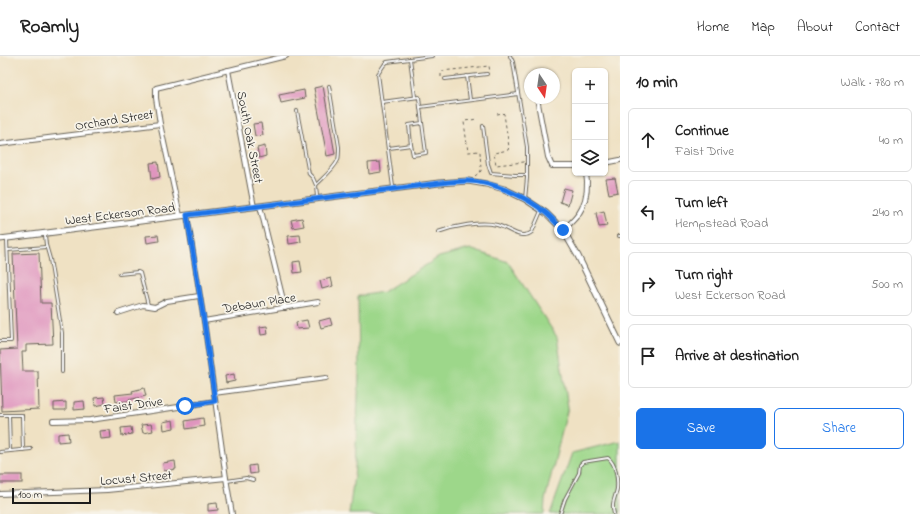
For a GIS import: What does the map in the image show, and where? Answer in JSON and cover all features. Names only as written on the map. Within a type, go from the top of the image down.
[{"type":"street","name":"Orchard Street","points":[[0,144],[160,124],[156,88],[286,56]]},
{"type":"street","name":"South Oak Street","points":[[228,70],[254,207]]},
{"type":"street","points":[[538,104],[548,157],[552,166],[572,166]]},
{"type":"street","points":[[160,124],[180,216]]},
{"type":"street","points":[[608,162],[620,160]]},
{"type":"street","points":[[563,230],[582,209],[588,182],[587,176]]},
{"type":"street","name":"West Eckerson Road","points":[[0,239],[394,188],[468,181],[486,184],[504,189],[525,199],[546,213],[563,230],[578,256],[620,343]]},
{"type":"street","points":[[260,206],[285,308]]},
{"type":"street","points":[[187,215],[232,514]]},
{"type":"street","points":[[118,313],[143,305],[155,306],[167,301],[199,296]]},
{"type":"street","name":"Debaun Place","points":[[204,321],[318,302]]},
{"type":"street","points":[[214,393],[326,378]]},
{"type":"street","name":"Faist Drive","points":[[54,421],[90,420],[215,401]]},
{"type":"street","name":"Locust Street","points":[[0,494],[107,490],[226,479]]},
{"type":"lane","points":[[394,188],[378,74],[387,62],[432,56]]},
{"type":"lane","points":[[510,56],[513,62],[527,147],[525,199]]},
{"type":"lane","points":[[410,59],[414,97]]},
{"type":"lane","points":[[445,78],[488,73]]},
{"type":"lane","points":[[467,76],[470,100]]},
{"type":"lane","points":[[316,184],[338,161],[339,154],[329,86]]},
{"type":"lane","points":[[420,107],[518,94]]},
{"type":"lane","points":[[382,102],[419,97],[426,153],[413,155],[409,125],[422,123]]},
{"type":"lane","points":[[297,111],[310,174],[316,184],[317,199]]},
{"type":"lane","points":[[483,126],[488,164],[491,173],[527,175]]},
{"type":"lane","points":[[389,148],[412,145]]},
{"type":"lane","points":[[438,232],[459,226],[486,224],[508,229],[518,235],[526,235],[532,232],[542,210]]},
{"type":"lane","points":[[45,234],[46,247],[50,259],[62,333],[62,372]]},
{"type":"lane","points":[[0,341],[11,341],[7,238]]},
{"type":"lane","points":[[8,250],[46,247]]},
{"type":"lane","points":[[119,274],[131,272],[140,273],[148,306]]},
{"type":"lane","points":[[0,415],[22,415],[23,450]]},
{"type":"lane","points":[[9,415],[10,452]]},
{"type":"lane","points":[[0,452],[31,449]]},
{"type":"lane","points":[[560,514],[565,499],[579,473],[580,465],[583,462],[608,458],[614,466],[617,478],[617,488],[612,507],[614,514]]},
{"type":"lane","points":[[226,479],[246,478],[253,480]]},
{"type":"path","points":[[442,78],[442,71],[489,66],[488,73]]},
{"type":"path","points":[[497,114],[504,114],[509,147],[508,150],[494,152],[496,165],[527,161]]},
{"type":"path","points":[[474,177],[481,171],[480,152],[468,152],[464,122],[478,119]]},
{"type":"green space","points":[[470,249],[508,262],[557,337],[568,407],[545,500],[544,514],[349,514],[355,468],[359,374],[358,296],[383,292],[439,257]]},
{"type":"green space","points":[[620,441],[620,514],[550,514],[572,453]]},
{"type":"building","points":[[323,86],[335,154],[327,156],[314,88]]},
{"type":"building","points":[[304,90],[305,98],[281,103],[279,95]]},
{"type":"building","points":[[261,123],[263,135],[255,136],[253,124]]},
{"type":"building","points":[[265,146],[266,156],[259,158],[257,148]]},
{"type":"building","points":[[158,162],[160,177],[152,179],[150,163]]},
{"type":"building","points":[[380,162],[381,172],[369,174],[368,163]]},
{"type":"building","points":[[615,178],[618,192],[609,194],[606,179]]},
{"type":"building","points":[[564,188],[572,190],[568,205],[560,202]]},
{"type":"building","points":[[604,211],[607,226],[599,227],[596,213]]},
{"type":"building","points":[[302,218],[304,226],[293,228],[291,220]]},
{"type":"building","points":[[158,235],[159,241],[147,243],[146,236]]},
{"type":"building","points":[[300,235],[301,242],[289,244],[288,236]]},
{"type":"building","points":[[39,253],[41,303],[51,303],[53,344],[26,345],[26,352],[22,352],[23,371],[38,371],[39,409],[2,411],[0,350],[17,349],[13,254]]},
{"type":"building","points":[[300,261],[302,272],[294,273],[293,262]]},
{"type":"building","points":[[331,278],[333,286],[322,289],[320,281]]},
{"type":"building","points":[[330,318],[332,325],[321,328],[319,321]]},
{"type":"building","points":[[307,320],[309,328],[297,329],[296,322]]},
{"type":"building","points":[[267,326],[268,334],[261,335],[260,327]]},
{"type":"building","points":[[234,374],[235,381],[226,383],[225,376]]},
{"type":"building","points":[[144,388],[146,396],[128,401],[116,402],[115,395],[133,393],[132,391]]},
{"type":"building","points":[[104,397],[105,404],[95,406],[94,398]]},
{"type":"building","points":[[84,401],[85,409],[74,410],[74,402]]},
{"type":"building","points":[[66,402],[66,410],[54,410],[54,403]]},
{"type":"building","points":[[203,418],[204,426],[186,429],[185,421]]},
{"type":"building","points":[[173,420],[174,428],[164,430],[163,422]]},
{"type":"building","points":[[151,424],[153,431],[143,433],[141,425]]},
{"type":"building","points":[[131,427],[132,434],[122,436],[121,428]]},
{"type":"building","points":[[110,430],[111,438],[101,439],[100,431]]},
{"type":"building","points":[[68,433],[69,441],[58,442],[58,434]]},
{"type":"building","points":[[175,461],[176,469],[164,471],[163,463]]},
{"type":"building","points":[[256,465],[257,473],[250,474],[249,466]]},
{"type":"building","points":[[0,475],[22,475],[22,483],[0,483]]},
{"type":"building","points":[[217,503],[218,510],[208,511],[208,504]]},
{"type":"route","points":[[185,406],[215,401],[187,215],[440,183],[468,181],[504,189],[525,199],[546,213],[563,230]]}]
